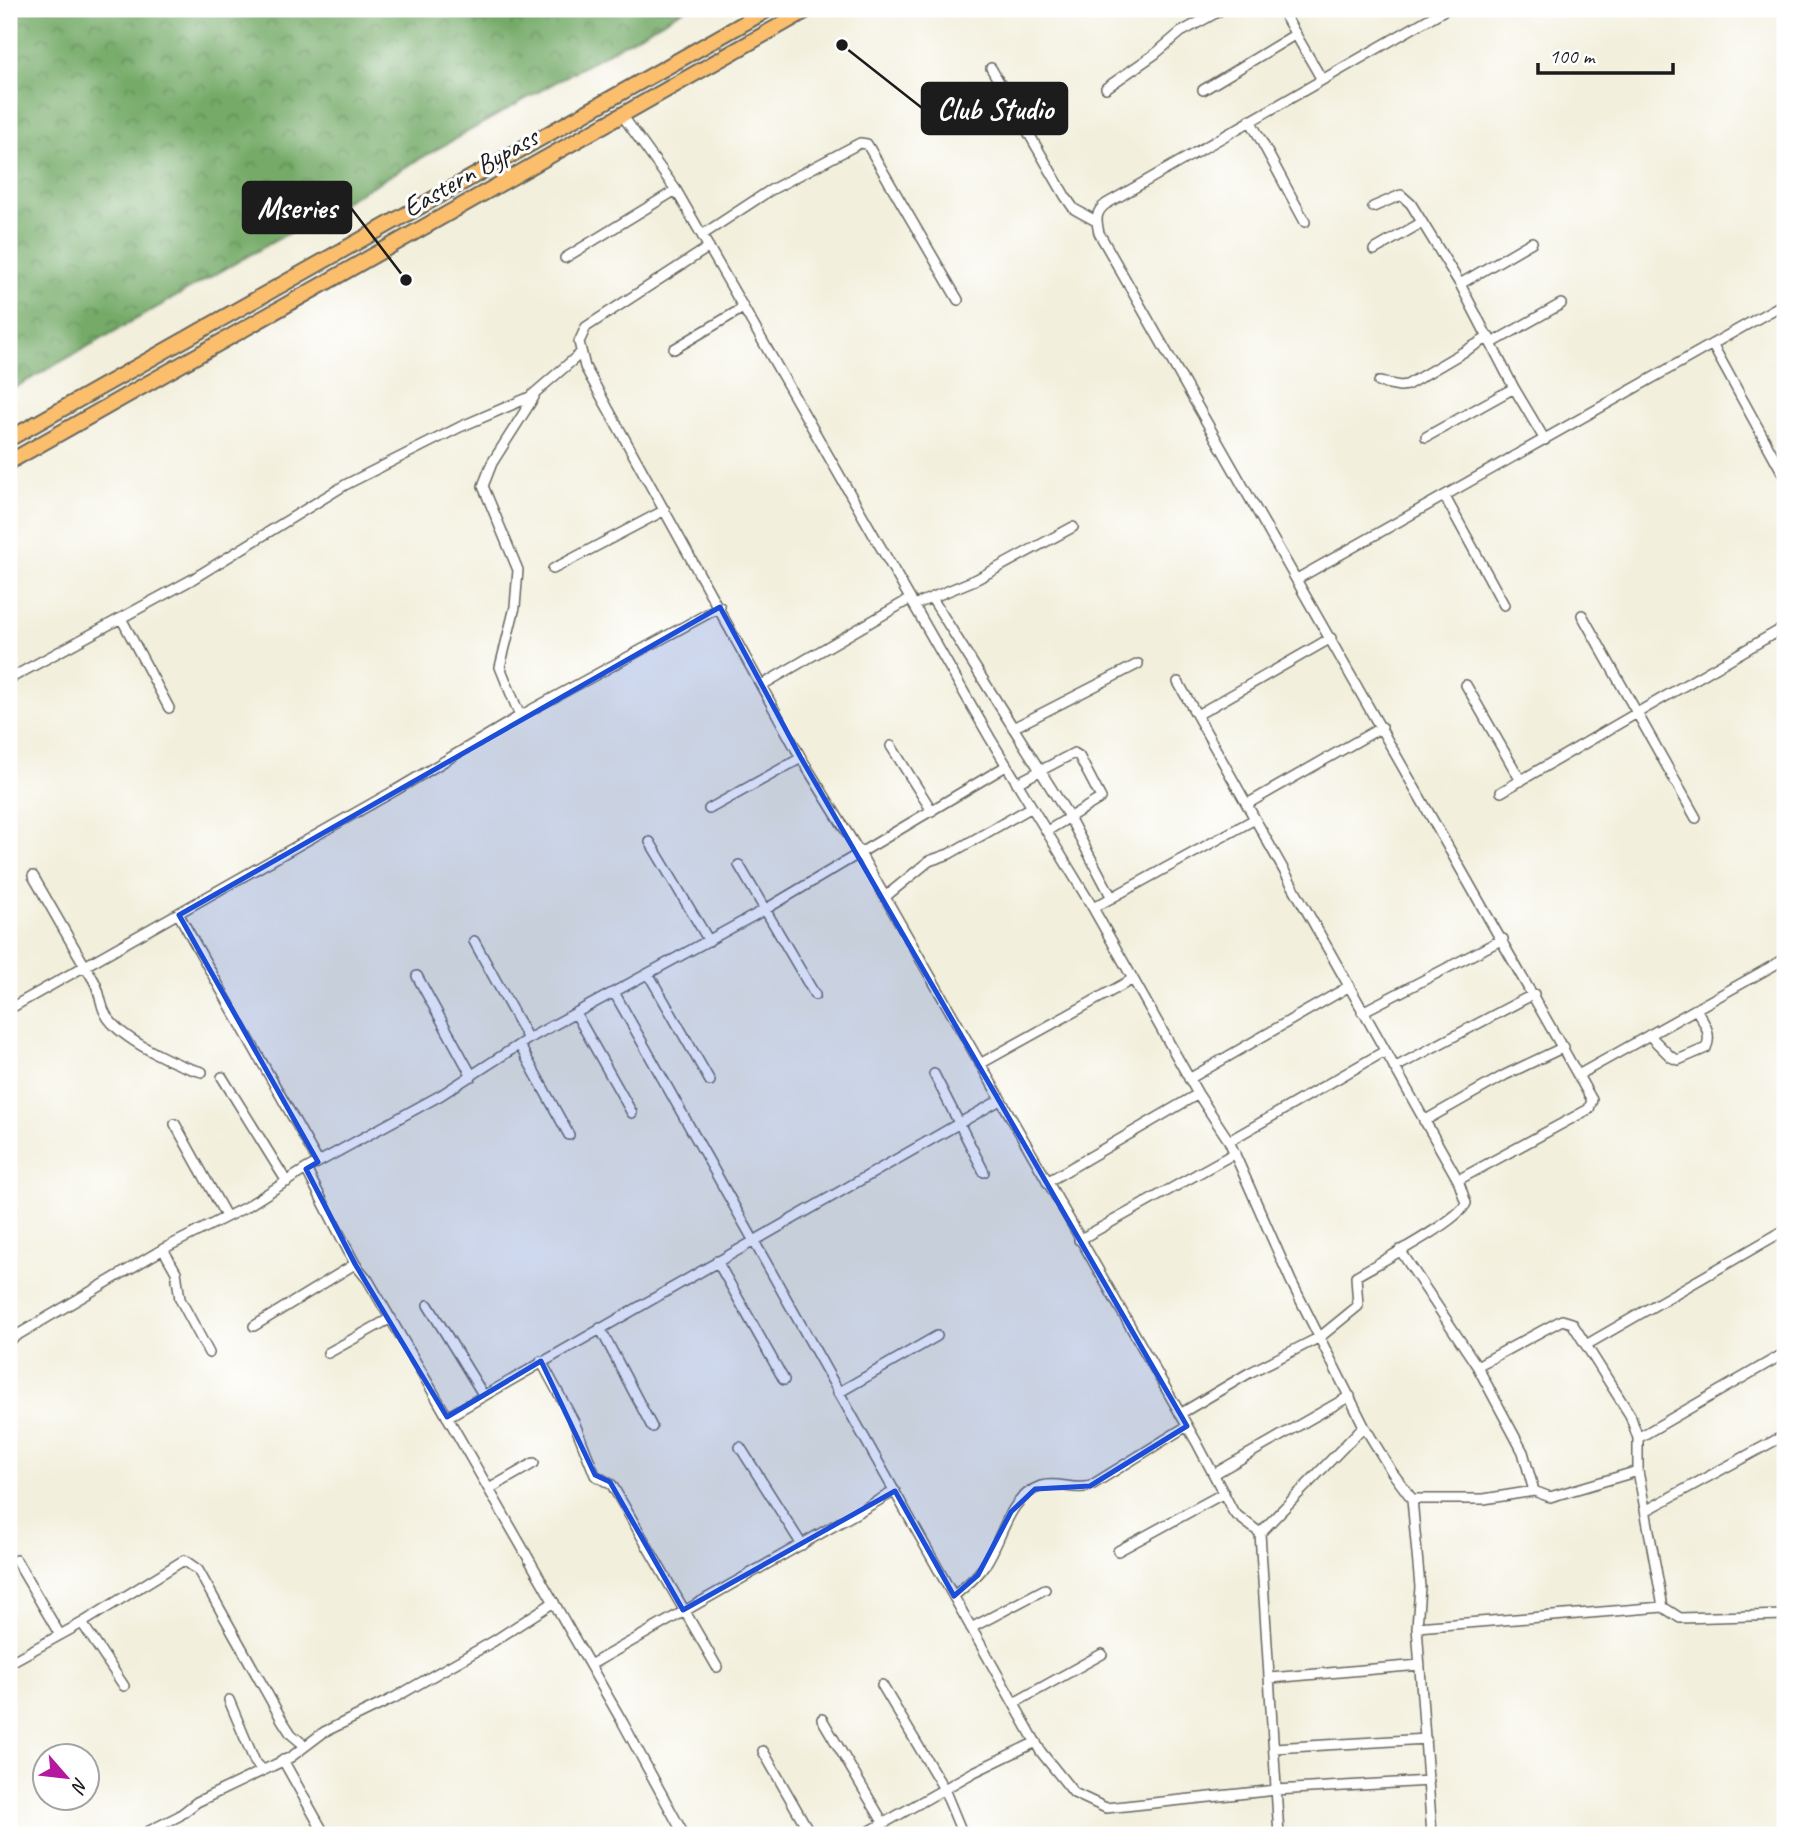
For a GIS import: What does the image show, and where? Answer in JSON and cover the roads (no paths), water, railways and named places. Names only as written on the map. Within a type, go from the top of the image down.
[{"type":"main road","name":"Eastern Bypass","points":[[9,439],[769,9]]},
{"type":"main road","name":"Eastern Bypass","points":[[9,462],[809,9]]},
{"type":"main road","points":[[169,350],[177,367]]},
{"type":"street","points":[[1106,88],[1181,32],[1223,9]]},
{"type":"street","points":[[1281,9],[1321,78]]},
{"type":"street","points":[[1446,9],[1321,78],[1106,204],[1100,209],[1096,221],[1099,233],[1580,1074],[1592,1100],[1589,1109],[1458,1180]]},
{"type":"street","points":[[1203,90],[1296,34]]},
{"type":"street","points":[[991,68],[1074,209],[1096,221]]},
{"type":"street","points":[[622,115],[676,190],[1006,766],[1093,908],[1189,1079],[1229,1141],[1291,1282],[1364,1426],[1412,1499],[1420,1587],[1417,1627],[1432,1835]]},
{"type":"street","points":[[1250,120],[1305,222]]},
{"type":"street","points":[[702,235],[796,176],[860,143],[867,144],[958,300]]},
{"type":"street","points":[[565,258],[676,190]]},
{"type":"street","points":[[1373,207],[1401,195],[1411,204],[1460,284],[1514,388],[1545,440]]},
{"type":"street","points":[[1374,250],[1421,223]]},
{"type":"street","points":[[1460,284],[1532,242]]},
{"type":"street","points":[[709,247],[586,327],[580,336],[585,367],[720,607],[801,758],[861,855],[1224,1493],[1240,1520],[1261,1533]]},
{"type":"street","points":[[1297,579],[1785,303]]},
{"type":"street","points":[[1379,382],[1400,386],[1407,384],[1561,304]]},
{"type":"street","points":[[674,349],[743,309]]},
{"type":"street","points":[[1712,344],[1785,477]]},
{"type":"street","points":[[9,679],[276,530],[345,485],[537,392],[581,353]]},
{"type":"street","points":[[1426,437],[1514,388]]},
{"type":"street","points":[[520,716],[500,667],[515,607],[518,570],[483,486],[492,463],[537,392]]},
{"type":"street","points":[[1445,497],[1504,605]]},
{"type":"street","points":[[553,569],[665,510]]},
{"type":"street","points":[[762,685],[912,602],[933,600],[1073,527]]},
{"type":"street","points":[[933,600],[1070,819],[1112,898]]},
{"type":"street","points":[[9,1009],[179,915],[520,716],[720,607]]},
{"type":"street","points":[[1582,615],[1696,818]]},
{"type":"street","points":[[121,618],[169,708]]},
{"type":"street","points":[[1501,792],[1785,627]]},
{"type":"street","points":[[1197,715],[1331,638]]},
{"type":"street","points":[[1013,728],[1138,664]]},
{"type":"street","points":[[1178,682],[1458,1180],[1466,1203],[1463,1211],[1356,1276],[1358,1306],[1320,1337],[1249,1373],[1180,1414]]},
{"type":"street","points":[[1466,685],[1521,781]]},
{"type":"street","points":[[1247,804],[1382,727]]},
{"type":"street","points":[[891,746],[932,811]]},
{"type":"street","points":[[1017,783],[1074,753],[1079,756],[1101,798],[1047,831]]},
{"type":"street","points":[[709,808],[801,758]]},
{"type":"street","points":[[9,1340],[163,1249],[287,1182],[472,1076],[528,1040],[861,855],[1006,766]]},
{"type":"street","points":[[885,897],[929,861],[949,854],[1032,807]]},
{"type":"street","points":[[1093,908],[1255,819]]},
{"type":"street","points":[[650,842],[709,941]]},
{"type":"street","points":[[739,865],[815,995]]},
{"type":"street","points":[[33,876],[93,980],[103,1009],[112,1024],[181,1065],[202,1072]]},
{"type":"street","points":[[179,915],[318,1162]]},
{"type":"street","points":[[1362,1012],[1503,939]]},
{"type":"street","points":[[474,941],[528,1040]]},
{"type":"street","points":[[1580,1074],[1785,958]]},
{"type":"street","points":[[649,975],[710,1081]]},
{"type":"street","points":[[417,976],[472,1076]]},
{"type":"street","points":[[980,1064],[1133,979]]},
{"type":"street","points":[[1189,1079],[1348,987]]},
{"type":"street","points":[[615,994],[1035,1742],[1074,1793],[1107,1808],[1276,1790],[1429,1781]]},
{"type":"street","points":[[1394,1068],[1534,994]]},
{"type":"street","points":[[1649,1035],[1671,1057],[1678,1060],[1706,1048],[1709,1038],[1707,1028],[1696,1009]]},
{"type":"street","points":[[576,1014],[632,1113]]},
{"type":"street","points":[[520,1046],[569,1135]]},
{"type":"street","points":[[1424,1121],[1505,1075],[1564,1046]]},
{"type":"street","points":[[1229,1141],[1385,1051]]},
{"type":"street","points":[[934,1074],[984,1172]]},
{"type":"street","points":[[222,1077],[287,1182]]},
{"type":"street","points":[[1047,1182],[1198,1094]]},
{"type":"street","points":[[447,1416],[1000,1100]]},
{"type":"street","points":[[175,1124],[226,1216]]},
{"type":"street","points":[[1079,1240],[1235,1153]]},
{"type":"street","points":[[306,1169],[355,1264],[391,1318],[684,1835]]},
{"type":"street","points":[[1586,1345],[1785,1230]]},
{"type":"street","points":[[163,1249],[176,1272],[180,1299],[209,1353]]},
{"type":"street","points":[[1399,1250],[1477,1366],[1523,1452],[1534,1491]]},
{"type":"street","points":[[717,1261],[784,1380]]},
{"type":"street","points":[[254,1326],[355,1264]]},
{"type":"street","points":[[428,1305],[484,1396]]},
{"type":"street","points":[[328,1353],[391,1318]]},
{"type":"street","points":[[1477,1366],[1562,1320],[1572,1323],[1630,1415],[1638,1438],[1638,1471],[1663,1606]]},
{"type":"street","points":[[600,1328],[652,1427]]},
{"type":"street","points":[[838,1393],[937,1336]]},
{"type":"street","points":[[1638,1438],[1785,1353]]},
{"type":"street","points":[[541,1361],[575,1422],[594,1475],[612,1485],[717,1667]]},
{"type":"street","points":[[1214,1475],[1350,1395]]},
{"type":"street","points":[[954,1596],[978,1575],[992,1555],[1011,1512],[1034,1489],[1047,1485],[1080,1488],[1090,1486],[1187,1426]]},
{"type":"street","points":[[1279,1835],[1261,1533],[1364,1426]]},
{"type":"street","points":[[1647,1510],[1785,1435]]},
{"type":"street","points":[[740,1447],[802,1545]]},
{"type":"street","points":[[489,1489],[534,1463]]},
{"type":"street","points":[[1412,1499],[1483,1499],[1534,1491],[1550,1497],[1638,1471]]},
{"type":"street","points":[[590,1665],[895,1491]]},
{"type":"street","points":[[1118,1551],[1224,1493]]},
{"type":"street","points":[[16,1560],[60,1634]]},
{"type":"street","points":[[9,1663],[82,1623],[184,1560],[198,1570],[282,1720],[291,1734],[304,1745]]},
{"type":"street","points":[[971,1628],[1045,1589]]},
{"type":"street","points":[[141,1835],[283,1760],[304,1745],[494,1641],[554,1602]]},
{"type":"street","points":[[1417,1627],[1663,1606],[1679,1618],[1785,1615]]},
{"type":"street","points":[[82,1623],[124,1686]]},
{"type":"street","points":[[1014,1703],[1102,1654]]},
{"type":"street","points":[[1271,1678],[1420,1665]]},
{"type":"street","points":[[882,1685],[944,1789],[963,1835]]},
{"type":"street","points":[[229,1700],[256,1762],[262,1769]]},
{"type":"street","points":[[822,1719],[884,1824]]},
{"type":"street","points":[[1274,1748],[1426,1739]]},
{"type":"street","points":[[863,1835],[1035,1742]]},
{"type":"street","points":[[763,1751],[811,1835]]},
{"type":"street","points":[[283,1760],[325,1835]]},
{"type":"place","name":"Club Studio","points":[[842,45]]},
{"type":"place","name":"Mseries","points":[[406,280]]}]
